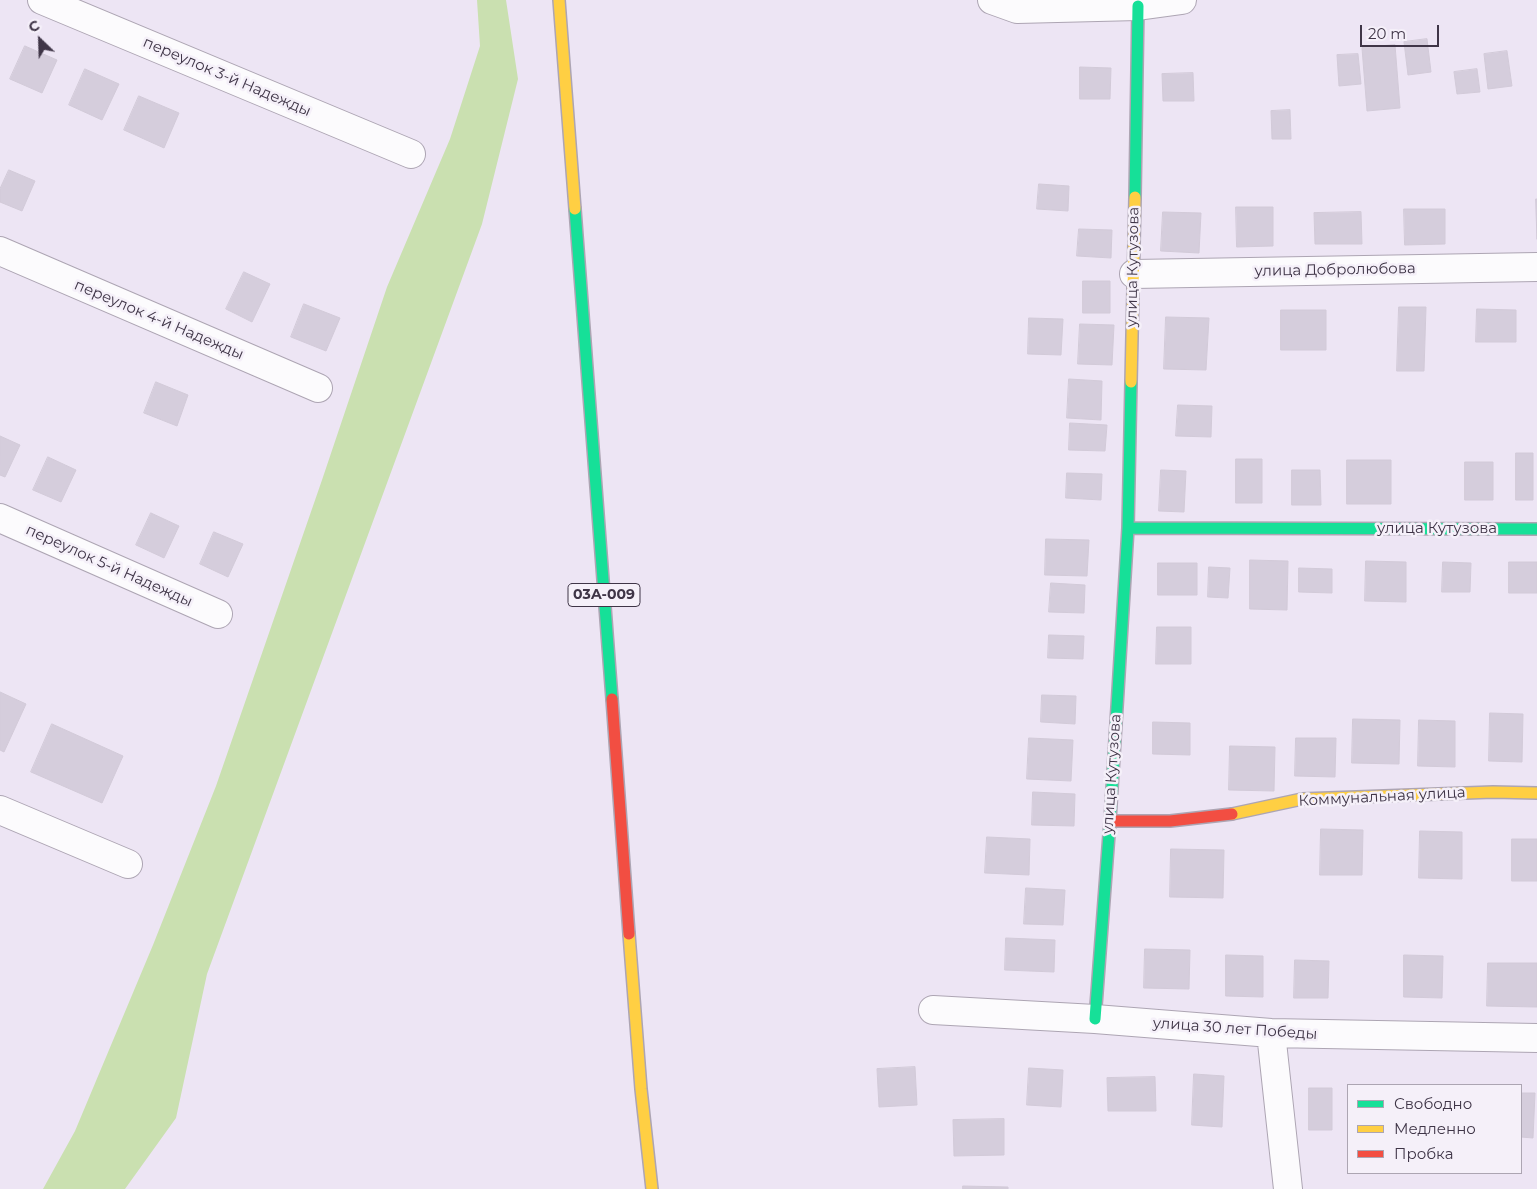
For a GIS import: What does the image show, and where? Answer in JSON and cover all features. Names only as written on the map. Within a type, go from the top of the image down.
[{"type":"street","name":"переулок 3-й Надежды","points":[[42,0],[411,154]]},
{"type":"street","name":"03А-009","points":[[559,0],[641,1089],[652,1189]]},
{"type":"street","points":[[992,0],[1017,10],[1138,6],[1182,0]]},
{"type":"street","name":"улица Кутузова","points":[[1095,1019],[1110,821],[1128,528],[1138,6]]},
{"type":"street","name":"переулок 4-й Надежды","points":[[0,251],[318,388]]},
{"type":"street","name":"улица Добролюбова","points":[[1134,274],[1537,267]]},
{"type":"street","name":"переулок 5-й Надежды","points":[[0,518],[218,614]]},
{"type":"street","name":"улица Кутузова","points":[[1128,528],[1537,529]]},
{"type":"street","name":"Коммунальная улица","points":[[1110,821],[1170,821],[1224,816],[1302,799],[1493,792],[1537,793]]},
{"type":"street","points":[[0,810],[128,864]]},
{"type":"street","name":"улица 30 лет Победы","points":[[933,1010],[1095,1019],[1271,1033],[1537,1038]]},
{"type":"street","points":[[1271,1033],[1288,1189]]},
{"type":"green space","points":[[477,0],[506,0],[518,79],[482,224],[207,974],[176,1118],[125,1189],[43,1189],[75,1131],[153,945],[216,786],[387,287],[450,139],[480,46]]},
{"type":"building","points":[[1427,39],[1431,72],[1408,75],[1404,42]]},
{"type":"building","points":[[1395,45],[1400,108],[1367,111],[1362,48]]},
{"type":"building","points":[[25,46],[57,60],[42,93],[10,79]]},
{"type":"building","points":[[1507,51],[1512,86],[1488,89],[1484,54]]},
{"type":"building","points":[[1358,54],[1361,84],[1339,86],[1337,55]]},
{"type":"building","points":[[1080,67],[1111,68],[1110,99],[1080,99]]},
{"type":"building","points":[[85,69],[119,84],[102,120],[69,105]]},
{"type":"building","points":[[1477,69],[1480,92],[1457,94],[1454,72]]},
{"type":"building","points":[[1193,73],[1194,101],[1163,101],[1162,74]]},
{"type":"building","points":[[139,96],[179,113],[164,148],[124,130]]},
{"type":"building","points":[[1290,110],[1291,139],[1272,139],[1271,111]]},
{"type":"building","points":[[9,170],[35,181],[22,211],[0,202],[0,189]]},
{"type":"building","points":[[1039,184],[1069,186],[1068,211],[1037,209]]},
{"type":"building","points":[[1536,199],[1537,199],[1537,239]]},
{"type":"building","points":[[1236,207],[1273,207],[1273,246],[1237,247]]},
{"type":"building","points":[[1404,209],[1445,209],[1445,244],[1405,245]]},
{"type":"building","points":[[1163,212],[1201,213],[1199,253],[1161,251]]},
{"type":"building","points":[[1361,212],[1362,244],[1315,244],[1314,213]]},
{"type":"building","points":[[1079,229],[1112,230],[1111,258],[1077,256]]},
{"type":"building","points":[[244,272],[270,284],[252,322],[226,309]]},
{"type":"building","points":[[1083,281],[1110,281],[1110,313],[1083,313]]},
{"type":"building","points":[[304,304],[340,318],[326,351],[291,337]]},
{"type":"building","points":[[1399,307],[1426,307],[1424,371],[1397,371]]},
{"type":"building","points":[[1477,309],[1516,310],[1516,342],[1476,342]]},
{"type":"building","points":[[1281,310],[1326,310],[1326,350],[1281,350]]},
{"type":"building","points":[[1166,317],[1209,318],[1206,370],[1164,369]]},
{"type":"building","points":[[1029,318],[1063,319],[1061,355],[1028,354]]},
{"type":"building","points":[[1080,324],[1114,325],[1112,365],[1078,364]]},
{"type":"building","points":[[1069,379],[1102,381],[1101,420],[1067,418]]},
{"type":"building","points":[[156,382],[188,395],[177,426],[144,413]]},
{"type":"building","points":[[1178,405],[1212,406],[1211,437],[1176,436]]},
{"type":"building","points":[[1070,423],[1107,425],[1105,451],[1069,450]]},
{"type":"building","points":[[0,436],[20,445],[5,477],[0,475]]},
{"type":"building","points":[[1516,453],[1533,453],[1533,500],[1516,500]]},
{"type":"building","points":[[48,457],[76,470],[61,502],[33,490]]},
{"type":"building","points":[[1236,459],[1262,459],[1262,503],[1236,503]]},
{"type":"building","points":[[1347,460],[1391,460],[1391,504],[1347,504]]},
{"type":"building","points":[[1465,462],[1493,462],[1493,500],[1465,500]]},
{"type":"building","points":[[1161,470],[1186,471],[1184,512],[1159,511]]},
{"type":"building","points":[[1292,470],[1320,470],[1321,505],[1292,505]]},
{"type":"building","points":[[1067,473],[1102,474],[1101,500],[1066,498]]},
{"type":"building","points":[[151,513],[179,526],[164,558],[136,545]]},
{"type":"building","points":[[214,532],[243,544],[228,577],[200,564]]},
{"type":"building","points":[[1046,539],[1089,540],[1087,576],[1045,575]]},
{"type":"building","points":[[1250,560],[1288,561],[1287,610],[1250,609]]},
{"type":"building","points":[[1366,561],[1406,562],[1406,602],[1365,601]]},
{"type":"building","points":[[1443,562],[1471,563],[1470,592],[1442,592]]},
{"type":"building","points":[[1509,562],[1537,562],[1537,593],[1509,593]]},
{"type":"building","points":[[1158,563],[1197,563],[1197,595],[1158,595]]},
{"type":"building","points":[[1209,567],[1230,568],[1228,598],[1208,597]]},
{"type":"building","points":[[1299,568],[1332,569],[1332,593],[1299,592]]},
{"type":"building","points":[[1051,583],[1085,585],[1084,613],[1049,612]]},
{"type":"building","points":[[1157,627],[1191,627],[1191,664],[1156,664]]},
{"type":"building","points":[[1049,635],[1084,636],[1083,659],[1048,658]]},
{"type":"building","points":[[0,692],[26,704],[4,752],[0,750]]},
{"type":"building","points":[[1042,695],[1076,696],[1075,724],[1041,722]]},
{"type":"building","points":[[1490,713],[1523,714],[1522,762],[1489,761]]},
{"type":"building","points":[[1353,719],[1400,720],[1399,764],[1352,763]]},
{"type":"building","points":[[1419,720],[1455,721],[1455,767],[1418,766]]},
{"type":"building","points":[[1153,722],[1190,723],[1190,755],[1153,754]]},
{"type":"building","points":[[52,724],[123,756],[102,803],[31,772]]},
{"type":"building","points":[[1029,738],[1073,740],[1071,781],[1027,779]]},
{"type":"building","points":[[1296,738],[1336,738],[1335,777],[1295,776]]},
{"type":"building","points":[[1230,746],[1275,747],[1274,791],[1229,790]]},
{"type":"building","points":[[1033,792],[1075,794],[1074,826],[1032,825]]},
{"type":"building","points":[[1321,829],[1363,830],[1362,875],[1320,875]]},
{"type":"building","points":[[1420,831],[1462,832],[1462,879],[1419,878]]},
{"type":"building","points":[[987,837],[1030,839],[1029,875],[985,873]]},
{"type":"building","points":[[1512,839],[1537,839],[1537,881],[1512,881]]},
{"type":"building","points":[[1171,849],[1224,850],[1223,898],[1170,897]]},
{"type":"building","points":[[1026,888],[1065,890],[1063,925],[1024,924]]},
{"type":"building","points":[[1006,938],[1055,940],[1054,972],[1005,970]]},
{"type":"building","points":[[1145,949],[1190,950],[1189,989],[1144,988]]},
{"type":"building","points":[[1226,955],[1263,956],[1263,997],[1226,996]]},
{"type":"building","points":[[1404,955],[1443,956],[1442,998],[1404,997]]},
{"type":"building","points":[[1295,960],[1329,961],[1328,998],[1294,998]]},
{"type":"building","points":[[1488,963],[1537,963],[1537,1007],[1487,1006]]},
{"type":"building","points":[[915,1067],[917,1105],[879,1107],[877,1069]]},
{"type":"building","points":[[1029,1068],[1063,1070],[1061,1107],[1027,1105]]},
{"type":"building","points":[[1194,1074],[1224,1076],[1222,1127],[1192,1125]]},
{"type":"building","points":[[1155,1077],[1156,1111],[1108,1111],[1107,1078]]},
{"type":"building","points":[[1309,1088],[1332,1088],[1332,1130],[1309,1130]]},
{"type":"building","points":[[1522,1093],[1535,1093],[1533,1138],[1522,1137]]},
{"type":"building","points":[[1004,1119],[1004,1155],[954,1156],[953,1120]]},
{"type":"building","points":[[963,1186],[1008,1187],[1008,1189],[963,1189]]},
{"type":"traffic: fast","points":[[1135,197],[1138,6]]},
{"type":"traffic: fast","points":[[575,209],[612,699]]},
{"type":"traffic: fast","points":[[1095,1019],[1110,821],[1128,528],[1131,382]]},
{"type":"traffic: fast","points":[[1128,528],[1537,529]]},
{"type":"traffic: slow","points":[[559,0],[575,209]]},
{"type":"traffic: slow","points":[[1131,382],[1135,197]]},
{"type":"traffic: slow","points":[[1232,814],[1302,799],[1493,792],[1537,793]]},
{"type":"traffic: slow","points":[[629,934],[641,1089],[652,1189]]},
{"type":"traffic: jam","points":[[612,699],[629,934]]},
{"type":"traffic: jam","points":[[1110,821],[1170,821],[1232,814]]}]
